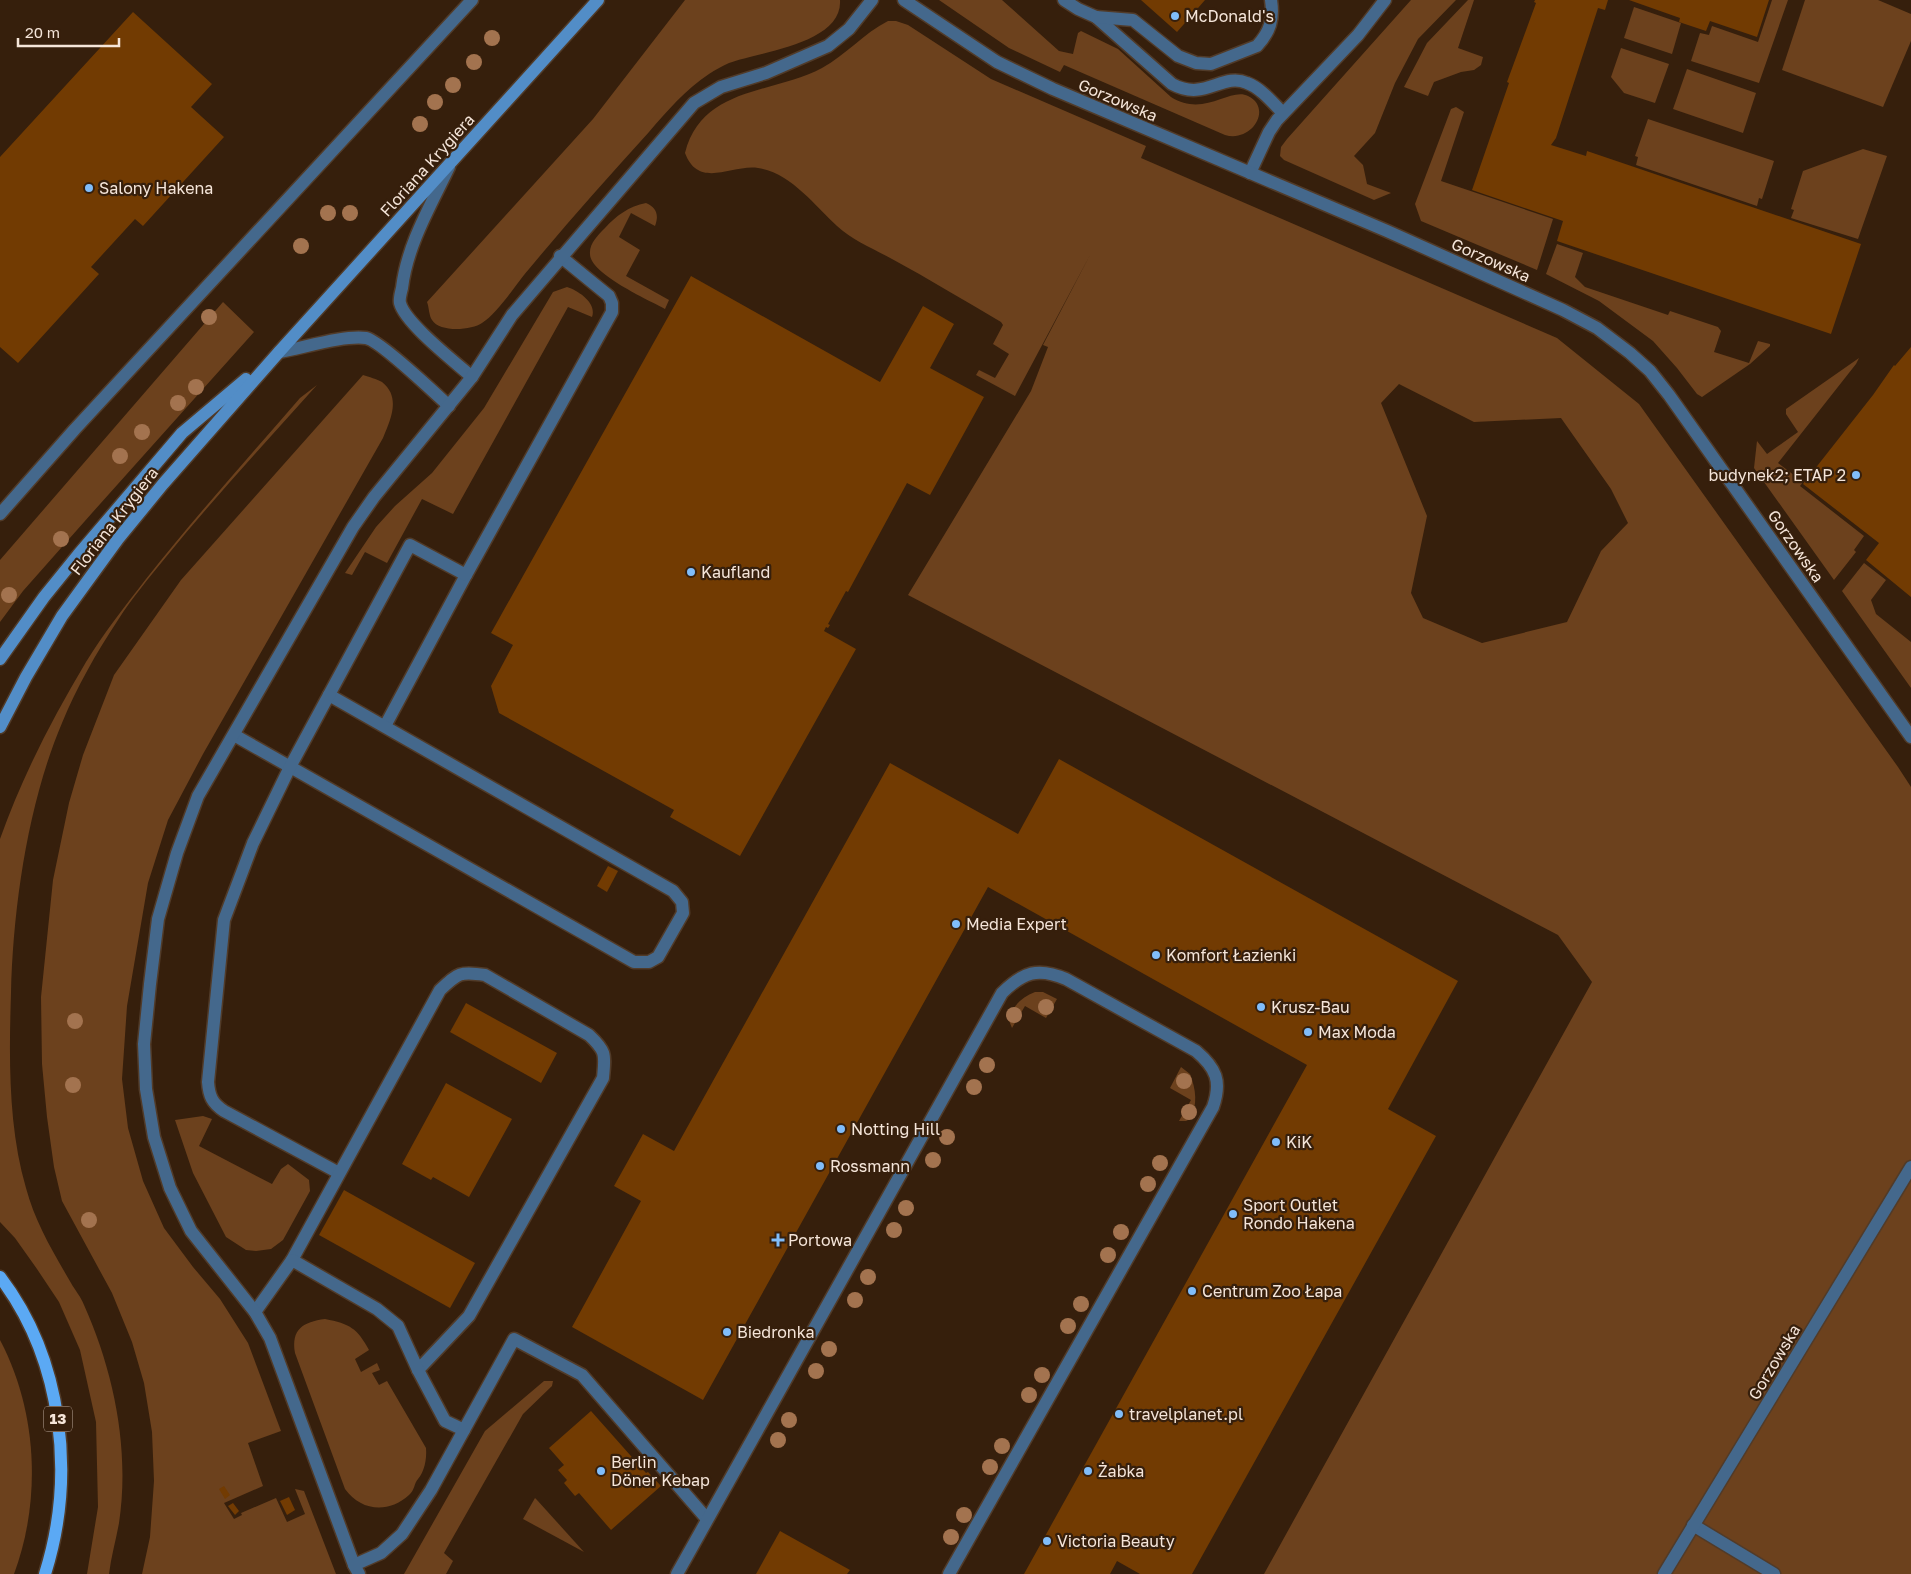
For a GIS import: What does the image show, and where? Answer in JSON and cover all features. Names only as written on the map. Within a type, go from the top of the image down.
[{"type":"main road","name":"13","points":[[0,1277],[30,1328],[50,1380],[56,1407],[60,1435],[62,1490],[53,1546],[46,1574]]},
{"type":"street","points":[[0,514],[75,429],[382,100],[472,0]]},
{"type":"street","name":"Floriana Krygiera","points":[[0,728],[26,676],[62,616],[163,484],[279,352],[598,0]]},
{"type":"street","points":[[707,1519],[582,1375],[514,1339],[431,1490],[402,1534],[381,1553],[357,1570],[270,1338],[255,1312],[191,1230],[170,1188],[154,1136],[146,1089],[144,1044],[158,919],[176,853],[198,796],[353,527],[374,497],[472,377],[512,315],[560,256],[694,103],[721,87],[766,73],[828,46],[850,29],[872,0]]},
{"type":"street","name":"Gorzowska","points":[[904,0],[997,62],[1053,89],[1387,231],[1563,310],[1597,328],[1650,371],[1670,395],[1911,737]]},
{"type":"street","points":[[1064,0],[1096,18],[1172,84],[1181,89],[1199,90],[1230,81],[1243,81],[1255,87],[1283,113]]},
{"type":"street","points":[[1096,18],[1133,20],[1178,56],[1190,62],[1210,64],[1257,46],[1263,40],[1272,22],[1271,0]]},
{"type":"street","points":[[1250,174],[1269,132],[1283,113],[1358,35],[1385,0]]},
{"type":"street","points":[[451,164],[414,239],[403,274],[400,302],[407,316],[416,327],[472,377]]},
{"type":"street","points":[[385,726],[466,575],[612,312],[612,303],[609,296],[560,256]]},
{"type":"street","points":[[279,352],[346,338],[368,338],[393,356],[449,406]]},
{"type":"street","name":"Floriana Krygiera","points":[[0,659],[44,597],[72,562],[182,434],[279,352]]},
{"type":"street","points":[[339,1173],[224,1111],[215,1104],[209,1095],[208,1082],[224,920],[253,843],[290,767],[410,545],[466,575]]},
{"type":"street","points":[[234,735],[634,962],[649,962],[658,957],[684,913],[682,902],[673,891],[329,695]]},
{"type":"street","points":[[255,1312],[292,1260],[440,990],[455,976],[466,972],[485,975],[589,1035],[601,1047],[604,1060],[603,1078],[469,1316],[418,1370]]},
{"type":"street","points":[[677,1574],[1002,994],[1013,982],[1024,976],[1050,972],[1196,1051],[1216,1074],[1217,1096],[949,1574]]},
{"type":"street","name":"Gorzowska","points":[[1664,1574],[1911,1167]]},
{"type":"street","points":[[292,1260],[377,1309],[398,1326],[418,1370],[445,1421],[464,1430]]},
{"type":"street","points":[[1693,1526],[1774,1574]]},
{"type":"shaded area","points":[[685,0],[840,0],[837,15],[828,27],[814,36],[778,50],[729,63],[709,74],[685,93],[573,217],[500,305],[482,323],[464,329],[449,329],[436,324],[431,318],[427,302],[593,119]]},
{"type":"shaded area","points":[[939,0],[1002,0],[1059,51],[1073,54],[1078,33],[1081,31],[1118,49],[1171,97],[1183,103],[1205,104],[1241,94],[1255,101],[1259,108],[1259,116],[1251,129],[1244,134],[1235,136],[1225,135],[1064,65],[1060,72],[1009,48]]},
{"type":"shaded area","points":[[1411,0],[1456,0],[1418,39],[1395,83],[1375,133],[1354,156],[1363,165],[1367,184],[1391,193],[1374,200],[1284,160],[1280,156],[1281,147],[1287,139]]},
{"type":"shaded area","points":[[1468,0],[1474,0],[1458,48],[1483,57],[1481,65],[1474,70],[1461,72],[1434,82],[1428,96],[1404,87],[1427,43]]},
{"type":"shaded area","points":[[1772,0],[1788,0],[1759,83],[1691,61],[1700,33],[1709,35],[1712,26],[1758,42]]},
{"type":"shaded area","points":[[1805,0],[1878,0],[1911,14],[1911,41],[1883,107],[1782,70]]},
{"type":"shaded area","points":[[1634,7],[1681,23],[1672,54],[1624,38]]},
{"type":"shaded area","points":[[888,21],[896,21],[908,25],[991,79],[1146,146],[1141,158],[1557,338],[1639,404],[1898,767],[1911,787],[1911,1574],[1264,1574],[1592,982],[1558,935],[908,595],[1031,391],[1048,347],[1043,345],[1090,255],[1015,396],[976,375],[979,370],[995,378],[1009,354],[993,344],[1003,325],[1001,322],[920,274],[849,236],[801,191],[781,176],[758,168],[707,173],[691,164],[685,153],[694,131],[707,115],[723,104],[742,95],[803,76],[822,68]],"holes":[[[1399,384],[1474,422],[1561,418],[1611,489],[1628,523],[1601,551],[1567,622],[1482,643],[1423,618],[1411,593],[1427,516],[1381,403]]]},
{"type":"shaded area","points":[[1621,48],[1669,64],[1655,103],[1624,93],[1611,77]]},
{"type":"shaded area","points":[[1687,69],[1756,93],[1743,133],[1673,109]]},
{"type":"shaded area","points":[[1456,107],[1464,112],[1441,181],[1553,219],[1537,270],[1421,221],[1415,204],[1451,109]]},
{"type":"shaded area","points":[[1648,119],[1774,161],[1762,199],[1759,198],[1757,206],[1636,165],[1638,157],[1635,156]]},
{"type":"shaded area","points":[[1863,149],[1887,156],[1858,239],[1791,218],[1794,210],[1791,209],[1803,171]]},
{"type":"shaded area","points":[[646,203],[653,207],[656,212],[655,226],[631,213],[619,237],[640,250],[626,276],[669,300],[665,309],[622,286],[599,270],[590,254],[594,240],[614,219],[628,209]]},
{"type":"shaded area","points":[[1557,244],[1583,253],[1575,277],[1585,287],[1668,315],[1670,311],[1718,327],[1721,331],[1714,352],[1749,363],[1758,341],[1770,344],[1770,346],[1750,364],[1702,397],[1697,394],[1653,341],[1599,301],[1546,274]]},
{"type":"shaded area","points":[[567,287],[577,291],[586,298],[592,307],[592,317],[568,307],[453,514],[422,499],[387,563],[365,552],[352,575],[345,573],[376,527],[395,506],[432,473],[484,408],[553,292]]},
{"type":"shaded area","points":[[223,302],[254,332],[23,591],[0,622],[0,560]]},
{"type":"shaded area","points":[[1859,358],[1778,463],[1803,482],[1800,486],[1864,536],[1854,550],[1856,552],[1834,580],[1754,468],[1757,441],[1767,454],[1798,432],[1786,414],[1786,409]]},
{"type":"shaded area","points":[[363,375],[382,382],[391,394],[393,408],[383,438],[203,754],[168,820],[148,883],[127,1006],[122,1079],[128,1128],[143,1181],[164,1228],[220,1299],[248,1343],[281,1431],[248,1443],[263,1486],[224,1503],[234,1519],[242,1515],[241,1513],[276,1498],[287,1522],[305,1514],[295,1489],[304,1491],[336,1574],[142,1574],[150,1537],[154,1481],[152,1432],[144,1383],[132,1342],[112,1293],[62,1201],[54,1167],[47,1117],[42,1064],[41,997],[53,880],[69,803],[83,755],[114,675],[181,580]]},
{"type":"shaded area","points":[[317,385],[184,535],[123,612],[102,645],[74,696],[50,754],[31,821],[24,856],[15,926],[11,993],[10,1066],[16,1140],[20,1164],[34,1213],[51,1248],[83,1302],[95,1331],[111,1384],[121,1440],[122,1495],[119,1523],[109,1574],[87,1574],[98,1507],[96,1422],[80,1350],[59,1302],[15,1238],[0,1222],[0,839],[18,793],[50,727],[73,683],[100,641],[146,579],[203,510],[300,398]]},
{"type":"shaded area","points":[[1864,563],[1886,580],[1871,600],[1876,614],[1911,642],[1911,688],[1842,591]]},
{"type":"shaded area","points":[[1035,992],[1043,992],[1057,999],[1046,1018],[1025,1006],[1012,1028],[1008,1018],[1013,1009],[1022,999]]},
{"type":"shaded area","points":[[1181,1067],[1190,1074],[1195,1091],[1193,1114],[1186,1121],[1179,1121],[1191,1100],[1170,1088]]},
{"type":"shaded area","points":[[203,1116],[212,1119],[199,1146],[272,1184],[281,1169],[288,1164],[309,1180],[310,1191],[283,1240],[271,1249],[246,1250],[226,1237],[193,1173],[175,1120]]},
{"type":"shaded area","points":[[325,1319],[347,1325],[361,1337],[369,1350],[355,1359],[361,1372],[377,1363],[380,1370],[372,1373],[379,1385],[387,1381],[426,1448],[423,1469],[412,1491],[401,1501],[392,1505],[384,1507],[367,1506],[351,1496],[345,1489],[295,1353],[295,1338],[300,1328],[310,1322]]},
{"type":"shaded area","points":[[0,1340],[22,1396],[28,1425],[31,1455],[32,1485],[29,1516],[14,1574],[0,1574]]},
{"type":"shaded area","points":[[544,1381],[553,1381],[552,1386],[523,1414],[444,1553],[453,1561],[446,1574],[404,1574],[485,1431]]},
{"type":"shaded area","points":[[535,1498],[537,1500],[584,1552],[523,1519]]},
{"type":"building","name":"McDonald's","points":[[1141,0],[1205,0],[1177,32]]},
{"type":"building","points":[[1535,0],[1608,0],[1605,10],[1598,8],[1556,138],[1551,145],[1586,156],[1587,151],[1861,244],[1831,334],[1557,241],[1563,221],[1472,190],[1509,83],[1507,82],[1536,3],[1534,2]]},
{"type":"building","points":[[1629,0],[1769,0],[1757,37],[1710,21],[1706,31],[1679,22],[1680,18]]},
{"type":"building","name":"Salony Hakena","points":[[133,12],[212,84],[191,107],[224,137],[143,226],[135,219],[91,267],[99,274],[18,363],[0,347],[0,157]]},
{"type":"building","name":"Kaufland","points":[[691,276],[880,382],[923,306],[954,324],[930,368],[984,397],[930,495],[907,483],[848,592],[846,591],[828,624],[830,625],[828,628],[826,627],[824,631],[856,649],[740,856],[670,817],[674,810],[499,713],[491,686],[513,645],[491,633]]},
{"type":"building","name":"budynek2; ETAP 2","points":[[1911,347],[1911,597],[1866,560],[1879,543],[1803,484],[1873,395],[1894,365]]},
{"type":"building","points":[[1059,759],[1458,981],[1388,1109],[1436,1136],[1192,1574],[1140,1574],[1117,1561],[1110,1574],[1024,1574],[1307,1065],[988,887],[703,1400],[572,1327],[641,1201],[614,1186],[643,1134],[674,1151],[890,763],[1018,834]]},
{"type":"building","points":[[608,866],[618,871],[607,892],[597,886]]},
{"type":"building","points":[[466,1003],[557,1053],[541,1083],[450,1032]]},
{"type":"building","points":[[446,1083],[512,1119],[469,1197],[433,1177],[431,1180],[402,1164]]},
{"type":"building","points":[[344,1190],[475,1263],[450,1308],[319,1235]]},
{"type":"building","name":"Berlin Döner Kebap","points":[[591,1411],[646,1473],[648,1472],[661,1486],[611,1530],[579,1493],[575,1496],[564,1483],[567,1480],[558,1470],[564,1465],[549,1448]]},
{"type":"building","points":[[224,1486],[230,1495],[225,1499],[219,1489]]},
{"type":"building","points":[[289,1497],[295,1510],[287,1515],[280,1501]]},
{"type":"building","points":[[233,1503],[239,1511],[235,1515],[228,1506]]},
{"type":"building","points":[[780,1531],[850,1570],[847,1574],[756,1574]]},
{"type":"place","name":"McDonald's","points":[[1175,16]]},
{"type":"place","name":"Salony Hakena","points":[[89,188]]},
{"type":"place","name":"budynek2; ETAP 2","points":[[1856,475]]},
{"type":"place","name":"Kaufland","points":[[691,572]]},
{"type":"place","name":"Media Expert","points":[[956,924]]},
{"type":"place","name":"Komfort Łazienki","points":[[1156,955]]},
{"type":"place","name":"Krusz-Bau","points":[[1261,1007]]},
{"type":"place","name":"Max Moda","points":[[1308,1032]]},
{"type":"place","name":"Notting Hill","points":[[841,1129]]},
{"type":"place","name":"KiK","points":[[1276,1142]]},
{"type":"place","name":"Rossmann","points":[[820,1166]]},
{"type":"place","name":"Sport Outlet Rondo Hakena","points":[[1233,1214]]},
{"type":"place","name":"Portowa","points":[[778,1240]]},
{"type":"place","name":"Centrum Zoo Łapa","points":[[1192,1291]]},
{"type":"place","name":"Biedronka","points":[[727,1332]]},
{"type":"place","name":"travelplanet.pl","points":[[1119,1414]]},
{"type":"place","name":"Berlin Döner Kebap","points":[[601,1471]]},
{"type":"place","name":"Żabka","points":[[1088,1471]]},
{"type":"place","name":"Victoria Beauty","points":[[1047,1541]]}]
